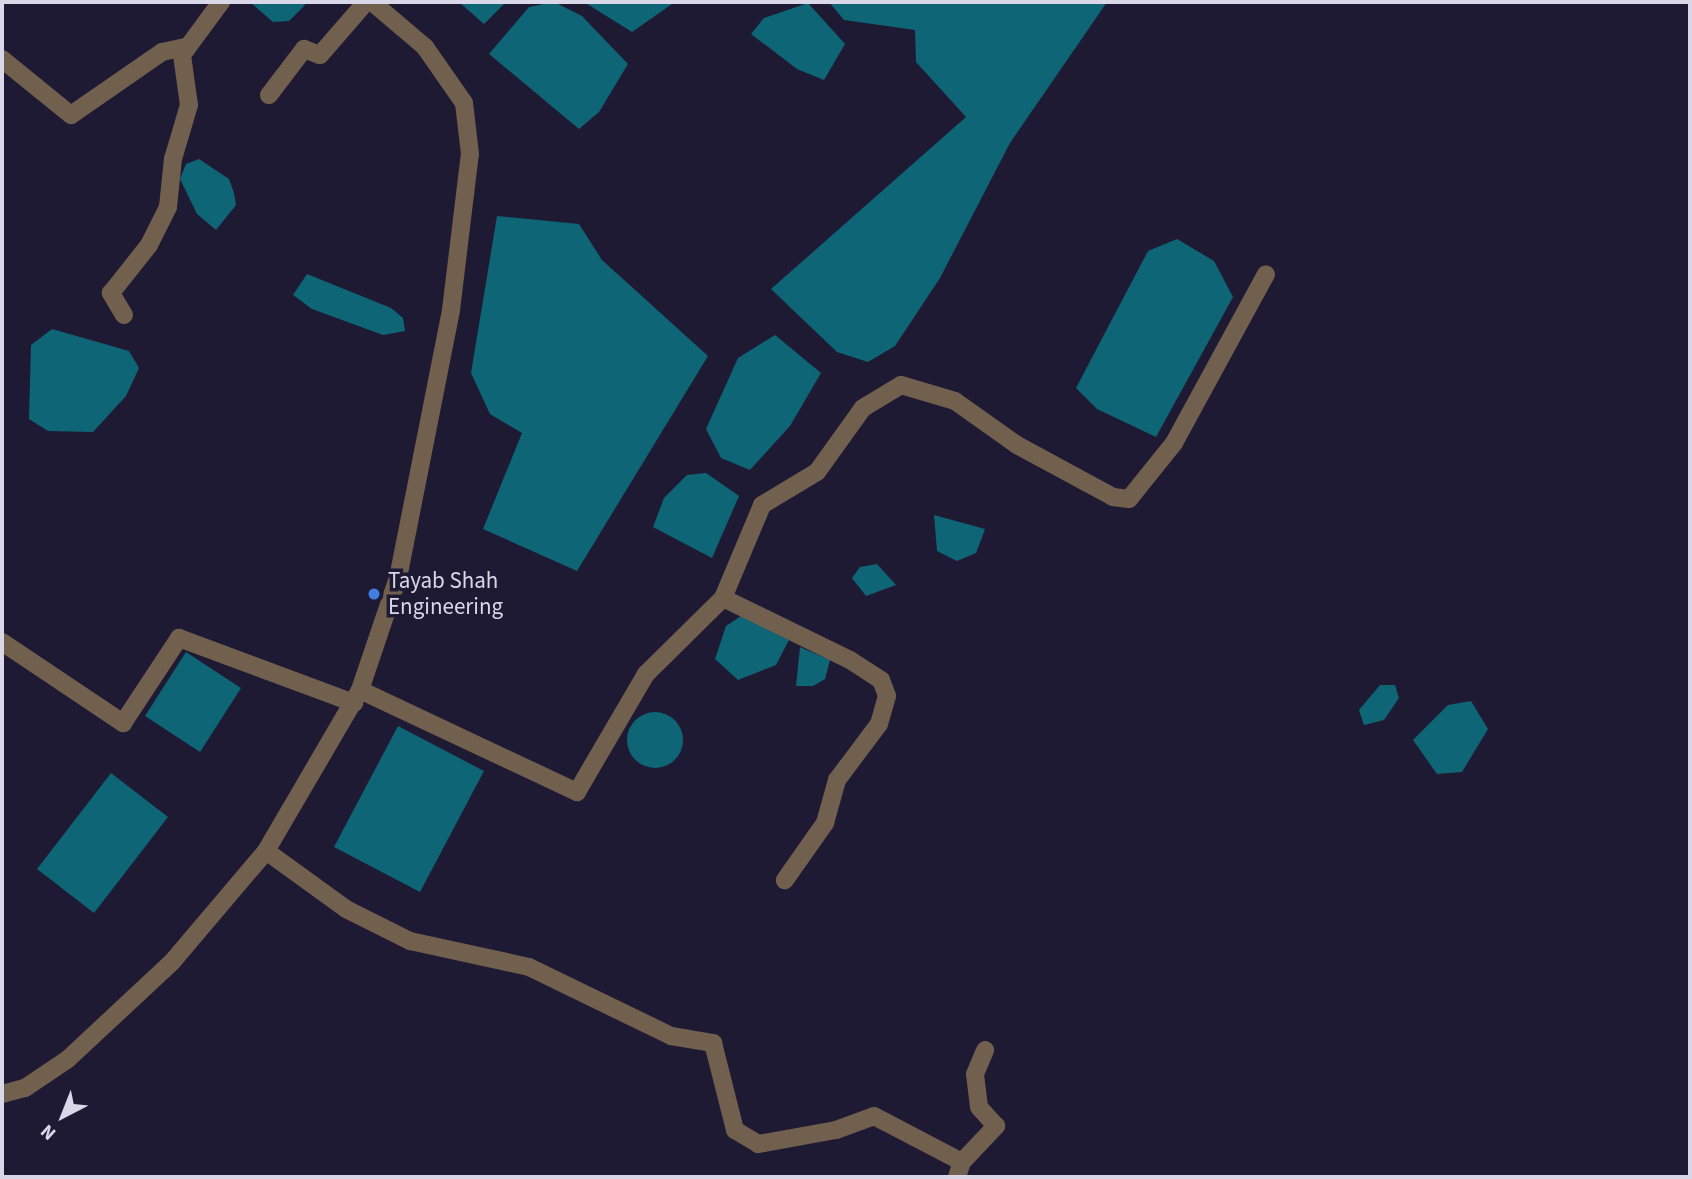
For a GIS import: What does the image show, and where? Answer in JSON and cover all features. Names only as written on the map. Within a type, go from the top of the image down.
[{"type":"street","points":[[2,59],[71,116],[162,52],[186,47],[221,2]]},
{"type":"street","points":[[2,1094],[25,1088],[87,1041],[172,962],[266,851],[357,696],[398,578],[428,444],[470,154],[464,103],[425,47],[369,2],[320,55],[304,49],[269,96]]},
{"type":"street","points":[[124,315],[111,293],[149,245],[168,207],[173,159],[189,104],[186,47]]},
{"type":"street","points":[[2,642],[123,723],[179,638],[357,696],[577,792],[646,674],[723,598],[762,505],[817,472],[851,419],[901,385],[955,401],[1017,445],[1113,497],[1129,499],[1174,443],[1266,274]]},
{"type":"street","points":[[723,598],[850,660],[881,680],[887,696],[879,724],[837,780],[825,823],[785,880]]},
{"type":"street","points":[[266,851],[346,909],[410,941],[529,967],[671,1036],[713,1043],[735,1130],[758,1144],[836,1130],[874,1116],[959,1169],[996,1126],[979,1107],[975,1074],[985,1050]]},
{"type":"shaded area","points":[[250,2],[304,2],[305,5],[289,21],[273,22]]},
{"type":"shaded area","points":[[459,2],[506,2],[484,24]]},
{"type":"shaded area","points":[[554,2],[582,16],[628,64],[599,112],[579,129],[489,54],[529,7]]},
{"type":"shaded area","points":[[584,2],[675,2],[632,32]]},
{"type":"shaded area","points":[[829,2],[1107,2],[1010,143],[940,278],[895,346],[868,362],[837,352],[771,289],[966,117],[916,62],[915,30],[844,20]]},
{"type":"shaded area","points":[[808,3],[845,44],[824,80],[797,69],[751,34],[764,18]]},
{"type":"shaded area","points":[[199,159],[229,179],[234,193],[236,205],[216,230],[197,214],[180,179],[186,164]]},
{"type":"shaded area","points":[[497,216],[579,224],[602,260],[708,356],[577,571],[483,529],[522,433],[490,414],[471,373]]},
{"type":"shaded area","points":[[1177,239],[1214,261],[1233,297],[1156,437],[1097,409],[1076,388],[1148,251]]},
{"type":"shaded area","points":[[307,274],[391,308],[403,318],[405,331],[383,335],[312,309],[293,295]]},
{"type":"shaded area","points":[[52,329],[129,351],[139,368],[126,396],[93,432],[48,431],[29,419],[31,345]]},
{"type":"shaded area","points":[[775,335],[821,373],[790,426],[750,470],[721,458],[706,429],[738,358]]},
{"type":"shaded area","points":[[706,473],[739,496],[712,558],[653,527],[664,498],[687,475]]},
{"type":"shaded area","points":[[934,515],[985,529],[976,553],[957,561],[937,551]]},
{"type":"shaded area","points":[[877,564],[896,585],[866,596],[852,578],[860,567]]},
{"type":"shaded area","points":[[741,616],[789,640],[776,665],[738,680],[715,659],[726,626]]},
{"type":"shaded area","points":[[800,647],[830,660],[825,679],[813,686],[796,686]]},
{"type":"shaded area","points":[[186,652],[241,688],[200,752],[145,716]]},
{"type":"shaded area","points":[[1380,685],[1395,685],[1399,698],[1384,720],[1364,725],[1359,710]]},
{"type":"shaded area","points":[[1471,701],[1488,729],[1462,772],[1437,774],[1413,740],[1448,705]]},
{"type":"shaded area","points":[[650,712],[660,712],[675,720],[681,729],[681,751],[675,760],[660,768],[650,768],[632,756],[627,745],[627,735],[639,717]]},
{"type":"shaded area","points":[[398,726],[484,771],[420,892],[334,847]]},
{"type":"shaded area","points":[[111,773],[168,817],[94,913],[37,869]]},
{"type":"place","name":"Tayab Shah Engineering","points":[[374,594]]}]
